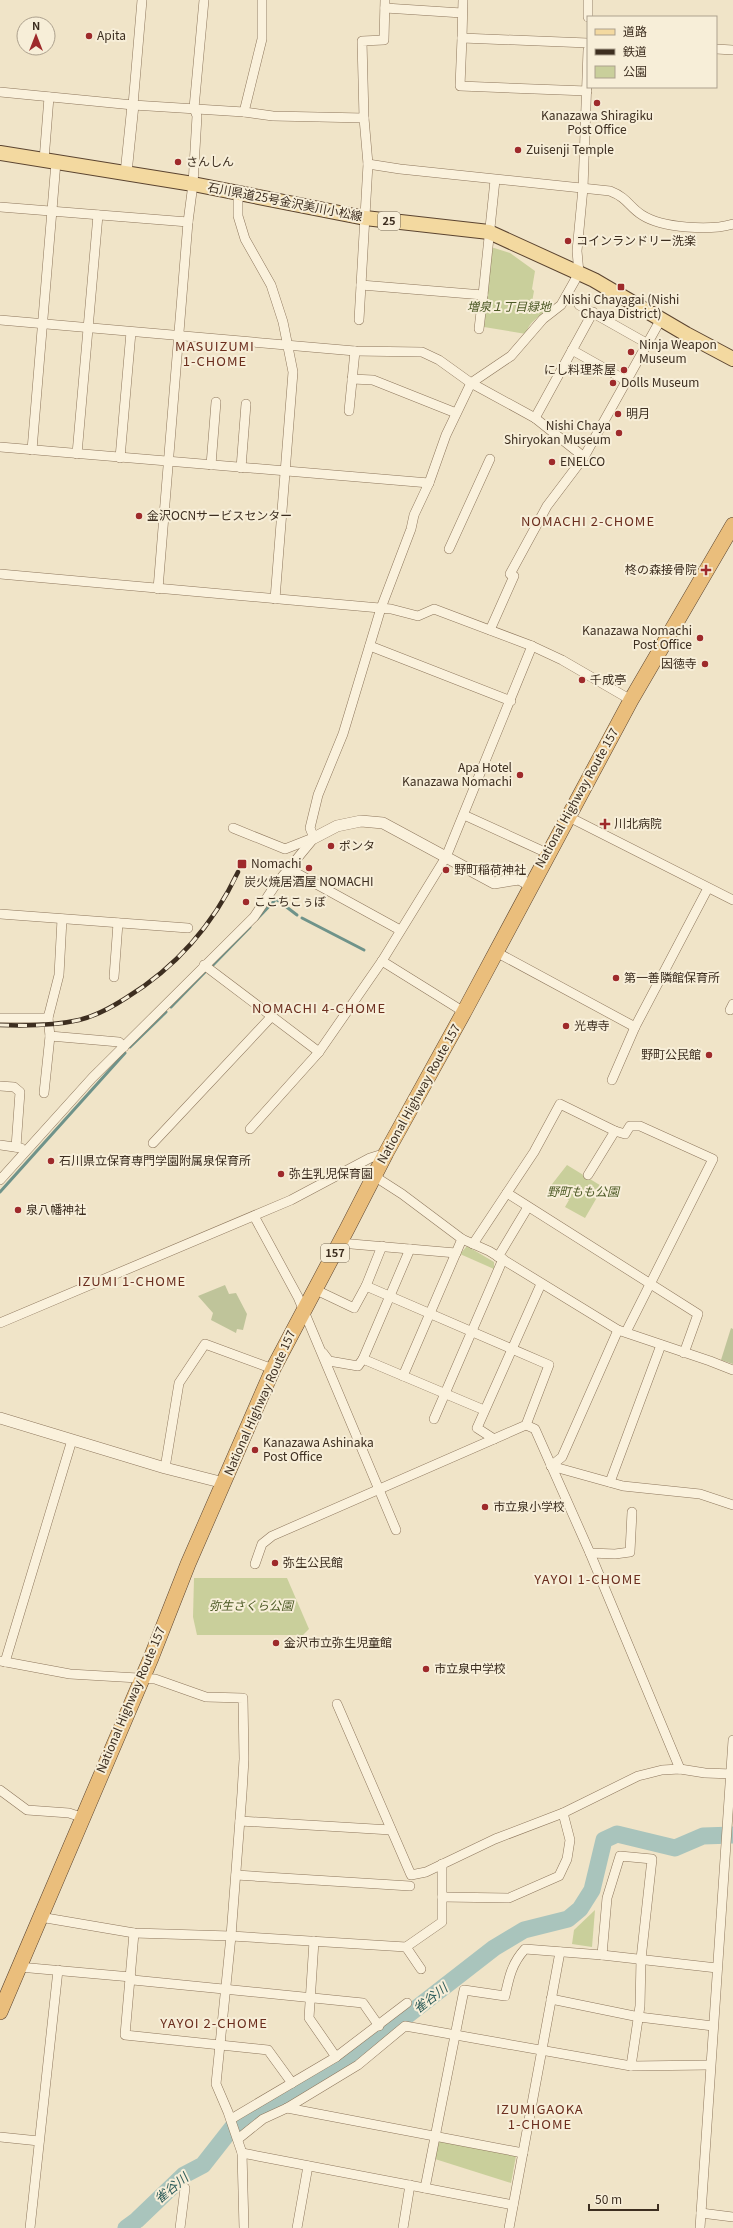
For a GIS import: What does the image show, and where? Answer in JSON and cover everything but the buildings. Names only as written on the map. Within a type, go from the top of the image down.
[{"type":"highway","name":"National Highway Route 157","points":[[0,2012],[81,1817],[273,1369],[302,1310],[340,1243],[386,1153],[464,1012],[567,816],[631,700],[733,524]]},
{"type":"main road","name":"石川県道25号金沢美川小松線","points":[[0,153],[193,184],[366,218],[489,232],[579,273],[733,359]]},
{"type":"street","points":[[126,173],[142,0]]},
{"type":"street","points":[[158,589],[188,222],[193,184],[197,116],[194,108],[204,0]]},
{"type":"street","points":[[244,112],[262,39],[262,0]]},
{"type":"street","points":[[314,838],[310,828],[318,795],[343,734],[381,608],[411,530],[414,514],[429,484],[446,435],[470,383],[512,356],[543,319],[561,306],[579,273],[577,251],[583,188],[587,90],[460,86],[463,0]]},
{"type":"street","points":[[588,0],[588,16]]},
{"type":"street","points":[[358,320],[366,218],[368,164],[364,118],[362,40],[384,40],[385,4],[462,13]]},
{"type":"street","points":[[462,38],[587,43]]},
{"type":"street","points":[[717,49],[733,50]]},
{"type":"street","points":[[0,92],[133,105],[244,112],[273,116],[364,118]]},
{"type":"street","points":[[32,450],[52,212],[49,96]]},
{"type":"street","points":[[368,164],[495,180],[610,191],[622,196],[640,214],[652,221],[667,225],[713,228],[733,224]]},
{"type":"street","points":[[479,329],[495,180]]},
{"type":"street","points":[[238,194],[238,216],[245,239],[271,285],[289,346],[293,372],[275,599]]},
{"type":"street","points":[[0,207],[188,222]]},
{"type":"street","points":[[77,454],[98,215]]},
{"type":"street","points":[[361,285],[483,295]]},
{"type":"street","points":[[579,304],[648,344]]},
{"type":"street","points":[[535,418],[593,312]]},
{"type":"street","points":[[490,630],[512,575],[547,506],[584,457],[661,319]]},
{"type":"street","points":[[0,320],[289,346],[355,351],[422,352],[439,360],[470,383],[535,418],[584,457]]},
{"type":"street","points":[[120,458],[131,332]]},
{"type":"street","points":[[572,350],[627,381]]},
{"type":"street","points":[[350,411],[355,351]]},
{"type":"street","points":[[352,379],[373,380],[456,413]]},
{"type":"street","points":[[210,466],[216,402]]},
{"type":"street","points":[[241,468],[246,404]]},
{"type":"street","points":[[0,447],[429,484]]},
{"type":"street","points":[[449,549],[490,459]]},
{"type":"street","points":[[0,574],[381,608],[418,616],[434,609],[532,646],[562,660],[631,700]]},
{"type":"street","points":[[370,646],[511,701]]},
{"type":"street","points":[[250,1129],[319,1052],[382,961],[446,857],[511,701],[532,646]]},
{"type":"street","points":[[464,815],[547,853]]},
{"type":"street","points":[[567,816],[733,900]]},
{"type":"street","points":[[233,828],[285,849],[314,838],[337,826],[361,821],[383,823],[494,883],[519,879],[530,885]]},
{"type":"street","points":[[0,1180],[26,1150],[124,1047],[204,965],[254,917],[314,838]]},
{"type":"street","points":[[289,869],[400,930]]},
{"type":"street","points":[[612,1080],[635,1027],[708,888]]},
{"type":"street","points":[[0,914],[188,928]]},
{"type":"street","points":[[44,1093],[50,1036],[48,1018],[59,975],[62,919]]},
{"type":"street","points":[[114,977],[118,923]]},
{"type":"street","points":[[496,952],[635,1027]]},
{"type":"street","points":[[382,961],[464,1012]]},
{"type":"street","points":[[204,965],[319,1052]]},
{"type":"street","points":[[153,1143],[272,1016]]},
{"type":"street","points":[[0,1018],[48,1018]]},
{"type":"street","points":[[50,1036],[119,1042],[124,1047]]},
{"type":"street","points":[[0,1086],[14,1087],[20,1092],[16,1147]]},
{"type":"street","points":[[473,1244],[534,1152],[560,1104],[615,1131],[625,1134],[630,1126],[640,1126],[713,1159],[651,1284],[622,1331],[562,1458],[550,1466]]},
{"type":"street","points":[[588,1175],[615,1131]]},
{"type":"street","points":[[0,1145],[26,1150]]},
{"type":"street","points":[[0,1323],[291,1200],[370,1158],[386,1153]]},
{"type":"street","points":[[374,1176],[402,1194],[462,1238],[500,1258],[541,1284],[622,1331],[733,1370]]},
{"type":"street","points":[[507,1193],[698,1314],[684,1353]]},
{"type":"street","points":[[434,1419],[500,1258],[528,1207]]},
{"type":"street","points":[[254,1216],[298,1297],[316,1343],[350,1417],[396,1530]]},
{"type":"street","points":[[403,1376],[462,1238]]},
{"type":"street","points":[[340,1243],[456,1253]]},
{"type":"street","points":[[314,1289],[354,1308],[366,1286],[382,1246]]},
{"type":"street","points":[[316,1343],[329,1361],[358,1366],[363,1359],[410,1249]]},
{"type":"street","points":[[494,1439],[477,1428],[541,1284]]},
{"type":"street","points":[[255,1564],[262,1544],[272,1536],[526,1425],[549,1365],[366,1286]]},
{"type":"street","points":[[165,1468],[179,1383],[205,1344],[273,1369]]},
{"type":"street","points":[[610,1482],[661,1345]]},
{"type":"street","points":[[363,1359],[484,1410]]},
{"type":"street","points":[[0,1418],[165,1468],[224,1483]]},
{"type":"street","points":[[526,1425],[535,1429],[550,1466],[590,1553],[680,1769]]},
{"type":"street","points":[[72,1440],[2,1662],[70,1674],[155,1679],[206,1697],[243,1698],[244,1759],[240,1821],[231,1936],[216,2084],[233,2124],[242,2153],[244,2228]]},
{"type":"street","points":[[550,1466],[624,1486],[700,1494],[733,1505]]},
{"type":"street","points":[[590,1553],[615,1554],[630,1552],[632,1512]]},
{"type":"street","points":[[337,1704],[411,1875],[426,1872],[496,1839],[563,1813],[638,1776],[662,1770],[680,1769],[705,1773],[731,1774]]},
{"type":"street","points":[[700,2228],[712,2026],[733,1740]]},
{"type":"street","points":[[0,1790],[27,1810],[69,1813],[81,1817]]},
{"type":"street","points":[[442,1897],[509,1898],[559,1876],[567,1859],[570,1840],[563,1813]]},
{"type":"street","points":[[240,1821],[391,1830]]},
{"type":"street","points":[[602,1955],[607,1898],[620,1856],[652,1859],[642,1959],[639,2017],[630,2066]]},
{"type":"street","points":[[40,1917],[134,1933],[231,1936],[406,1947],[442,1922],[442,1864]]},
{"type":"street","points":[[236,1875],[410,1886]]},
{"type":"street","points":[[134,1933],[125,2035],[268,2050],[292,2083]]},
{"type":"street","points":[[314,1941],[309,2018],[336,2057]]},
{"type":"street","points":[[406,1947],[421,1969]]},
{"type":"street","points":[[424,2188],[464,1990],[505,1996],[510,1972],[516,1958],[525,1949],[602,1955],[717,1968]]},
{"type":"street","points":[[509,2228],[560,1952]]},
{"type":"street","points":[[19,1967],[131,1977],[133,1980],[363,2003],[379,2026]]},
{"type":"street","points":[[30,2228],[58,1970]]},
{"type":"street","points":[[551,1999],[639,2017],[712,2026]]},
{"type":"street","points":[[233,2124],[292,2083],[336,2057],[379,2026],[407,2003]]},
{"type":"street","points":[[238,2139],[263,2119],[287,2108],[358,2065],[405,2026],[630,2066],[710,2065]]},
{"type":"street","points":[[287,2108],[523,2153]]},
{"type":"street","points":[[0,2137],[39,2141]]},
{"type":"street","points":[[242,2153],[513,2205]]},
{"type":"street","points":[[297,2228],[308,2166]]},
{"type":"street","points":[[403,2228],[410,2185]]},
{"type":"street","points":[[180,2228],[185,2188]]},
{"type":"street","points":[[701,2212],[733,2218]]},
{"type":"green space","name":"増泉１丁目緑地","points":[[491,247],[510,253],[535,271],[532,289],[534,291],[532,302],[552,308],[532,322],[526,334],[484,327]]},
{"type":"green space","name":"野町もも公園","points":[[567,1165],[603,1187],[585,1218],[565,1207],[569,1200],[549,1188]]},
{"type":"green space","points":[[467,1246],[494,1262],[494,1269],[460,1254]]},
{"type":"green space","points":[[225,1285],[229,1294],[236,1293],[247,1314],[243,1330],[237,1329],[236,1333],[211,1320],[213,1313],[198,1296]]},
{"type":"green space","points":[[731,1328],[733,1329],[733,1364],[721,1360]]},
{"type":"green space","name":"弥生さくら公園","points":[[194,1578],[287,1578],[309,1629],[303,1635],[197,1635],[193,1617]]},
{"type":"green space","points":[[595,1910],[592,1947],[572,1944],[574,1930]]},
{"type":"green space","points":[[438,2140],[516,2156],[511,2183],[435,2159]]},
{"type":"waterway","points":[[257,919],[276,899],[297,915]]},
{"type":"waterway","points":[[302,918],[364,950]]},
{"type":"waterway","points":[[212,966],[250,927]]},
{"type":"waterway","points":[[171,1007],[206,971]]},
{"type":"waterway","points":[[130,1047],[166,1012]]},
{"type":"waterway","points":[[0,1192],[125,1053]]},
{"type":"waterway","name":"雀谷川","points":[[126,2228],[137,2220],[184,2175],[203,2165],[232,2128],[265,2106],[286,2096],[364,2049],[494,1948],[524,1930],[568,1919],[580,1909],[592,1890],[604,1840],[617,1834],[675,1848],[703,1836],[733,1835]]},
{"type":"railway","points":[[0,1025],[40,1025],[79,1020],[104,1011],[126,998],[161,973],[191,944],[217,910],[238,872]]},
{"type":"place","name":"Apita","points":[[89,36]]},
{"type":"place","name":"Kanazawa Shiragiku Post Office","points":[[597,103]]},
{"type":"place","name":"Zuisenji Temple","points":[[518,150]]},
{"type":"place","name":"さんしん","points":[[178,162]]},
{"type":"place","name":"コインランドリー洗楽","points":[[568,241]]},
{"type":"place","name":"Nishi Chayagai (Nishi Chaya District)","points":[[621,287]]},
{"type":"place","name":"Ninja Weapon Museum","points":[[631,352]]},
{"type":"place","name":"にし料理茶屋","points":[[624,370]]},
{"type":"place","name":"Dolls Museum","points":[[613,383]]},
{"type":"place","name":"明月","points":[[618,414]]},
{"type":"place","name":"Nishi Chaya Shiryokan Museum","points":[[619,433]]},
{"type":"place","name":"ENELCO","points":[[552,462]]},
{"type":"place","name":"金沢OCNサービスセンター","points":[[139,516]]},
{"type":"place","name":"柊の森接骨院","points":[[706,570]]},
{"type":"place","name":"Kanazawa Nomachi Post Office","points":[[700,638]]},
{"type":"place","name":"因徳寺","points":[[705,664]]},
{"type":"place","name":"千成亭","points":[[582,680]]},
{"type":"place","name":"Apa Hotel Kanazawa Nomachi","points":[[520,775]]},
{"type":"place","name":"川北病院","points":[[605,824]]},
{"type":"place","name":"ポンタ","points":[[331,846]]},
{"type":"place","name":"Nomachi","points":[[242,864]]},
{"type":"place","name":"炭火焼居酒屋 NOMACHI","points":[[309,868]]},
{"type":"place","name":"野町稲荷神社","points":[[446,870]]},
{"type":"place","name":"ここちこぅぼ","points":[[246,902]]},
{"type":"place","name":"第一善隣館保育所","points":[[616,978]]},
{"type":"place","name":"光専寺","points":[[566,1026]]},
{"type":"place","name":"野町公民館","points":[[709,1055]]},
{"type":"place","name":"石川県立保育専門学園附属泉保育所","points":[[51,1161]]},
{"type":"place","name":"弥生乳児保育園","points":[[281,1174]]},
{"type":"place","name":"泉八幡神社","points":[[18,1210]]},
{"type":"place","name":"Kanazawa Ashinaka Post Office","points":[[255,1450]]},
{"type":"place","name":"市立泉小学校","points":[[485,1507]]},
{"type":"place","name":"弥生公民館","points":[[275,1563]]},
{"type":"place","name":"金沢市立弥生児童館","points":[[276,1643]]},
{"type":"place","name":"市立泉中学校","points":[[426,1669]]},
{"type":"district","name":"MASUIZUMI 1-CHOME","points":[[215,354]]},
{"type":"district","name":"NOMACHI 2-CHOME","points":[[588,521]]},
{"type":"district","name":"NOMACHI 4-CHOME","points":[[319,1008]]},
{"type":"district","name":"IZUMI 1-CHOME","points":[[132,1281]]},
{"type":"district","name":"YAYOI 1-CHOME","points":[[588,1579]]},
{"type":"district","name":"YAYOI 2-CHOME","points":[[214,2023]]},
{"type":"district","name":"IZUMIGAOKA 1-CHOME","points":[[540,2116]]}]
